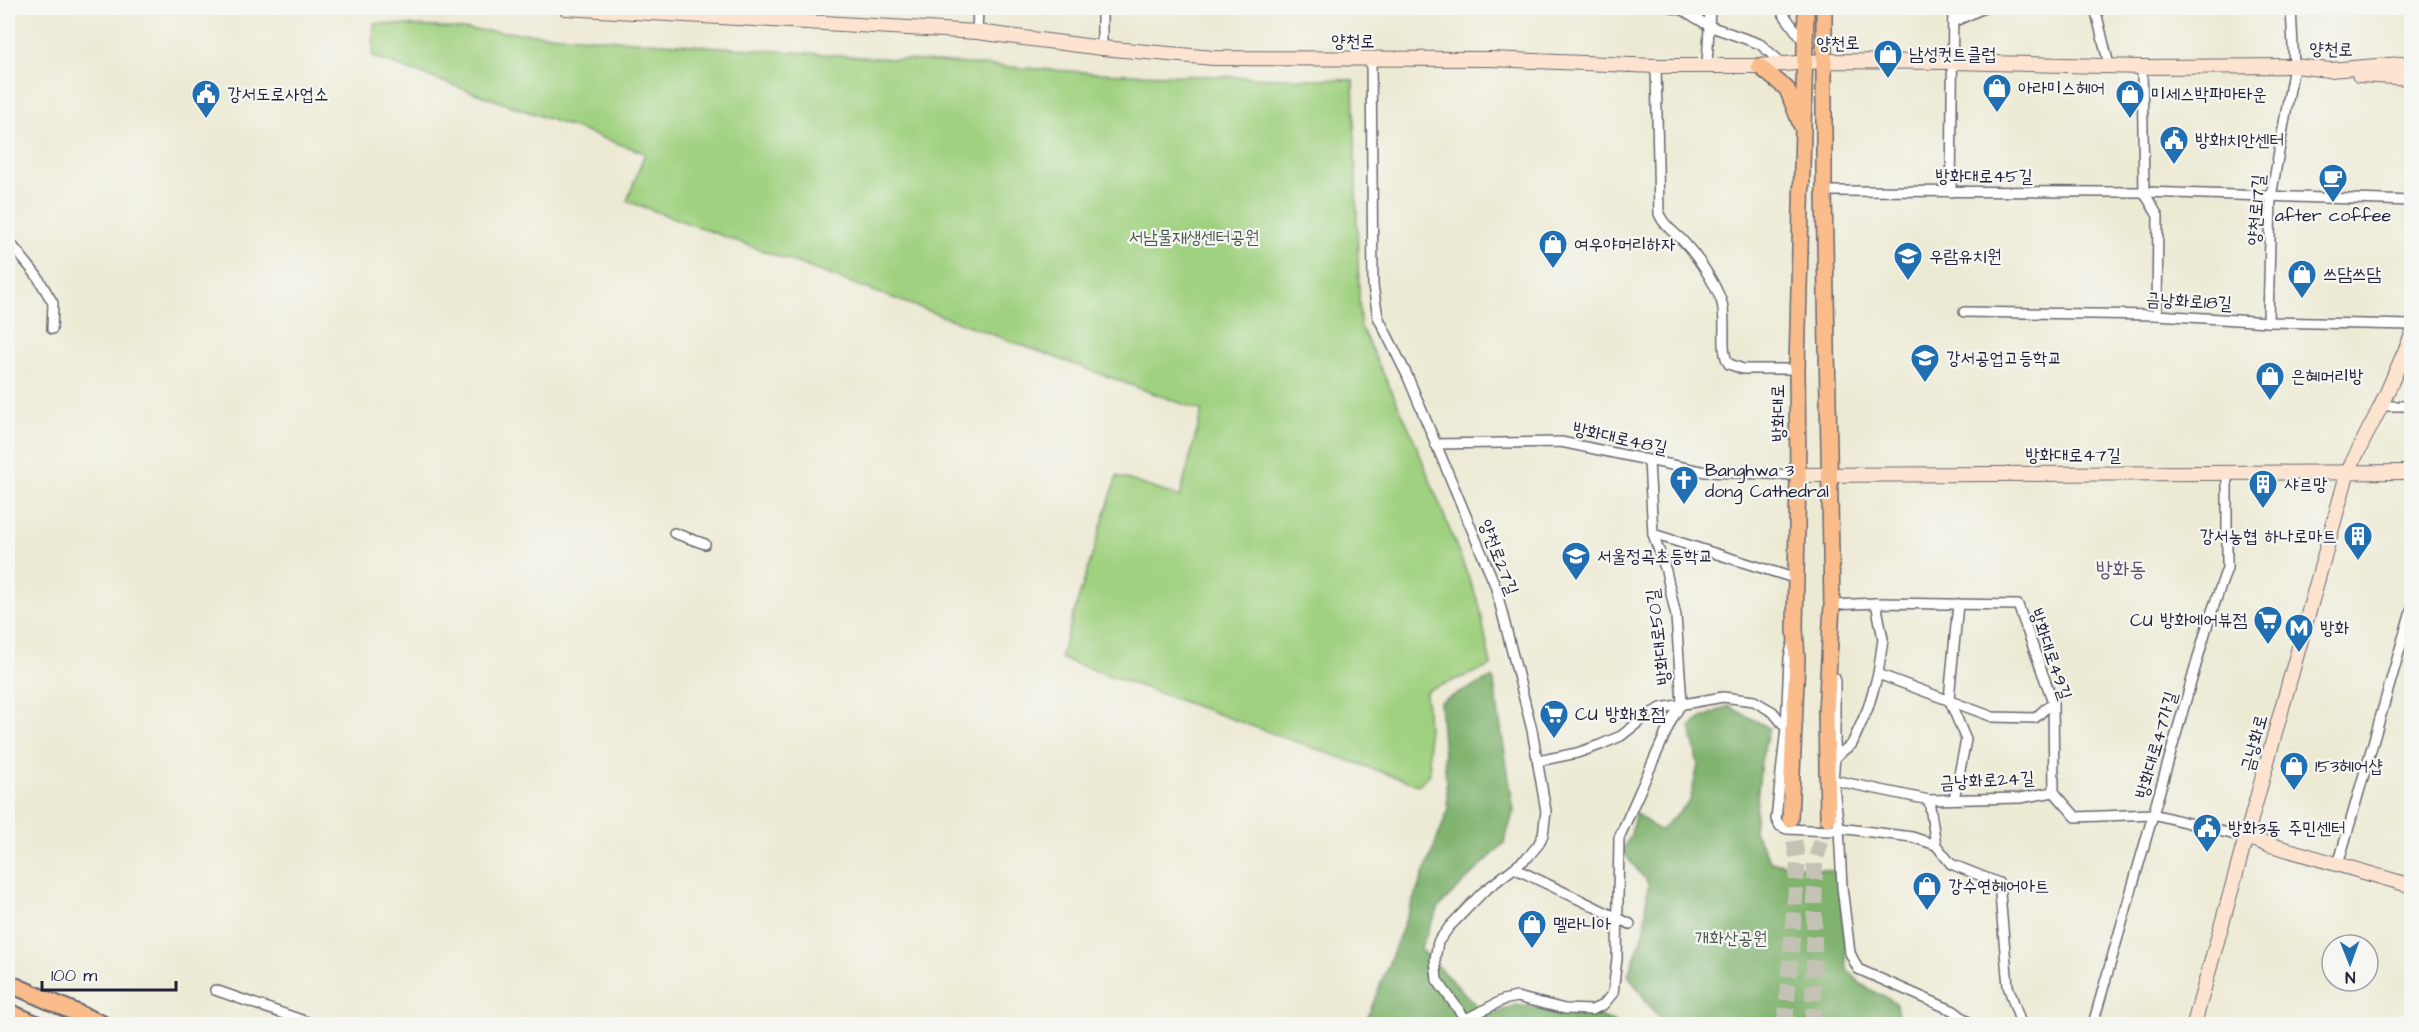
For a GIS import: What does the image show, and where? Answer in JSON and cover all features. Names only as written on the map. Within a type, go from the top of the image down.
[{"type":"highway","points":[[8,983],[102,1024]]},
{"type":"highway","points":[[8,1012],[36,1024]]},
{"type":"main road","name":"양천로","points":[[565,8],[740,13],[976,32],[1102,48],[1214,58],[1490,59],[1656,66],[1759,66],[1824,61],[1951,62],[2142,67],[2294,66],[2330,70],[2412,63]]},
{"type":"main road","name":"방화대로","points":[[1790,819],[1797,659],[1795,628],[1798,475],[1797,369],[1806,8]]},
{"type":"main road","points":[[1824,8],[1824,191],[1832,605],[1826,713],[1834,823]]},
{"type":"main road","points":[[1759,66],[1787,89],[1804,133]]},
{"type":"main road","points":[[2330,70],[2412,78]]},
{"type":"main road","name":"금낭화로","points":[[2194,1024],[2348,471],[2381,406],[2412,335]]},
{"type":"main road","points":[[2348,471],[2412,472]]},
{"type":"main road","name":"방화대로47길","points":[[1798,475],[2348,471]]},
{"type":"main road","points":[[2247,838],[2412,886]]},
{"type":"street","points":[[976,32],[978,8]]},
{"type":"street","points":[[1102,8],[1102,48]]},
{"type":"street","points":[[1673,8],[1683,10],[1709,26],[1760,44],[1783,64]]},
{"type":"street","points":[[1707,66],[1710,8]]},
{"type":"street","points":[[1779,8],[1806,44]]},
{"type":"street","points":[[1951,192],[1953,8]]},
{"type":"street","points":[[1953,22],[1984,8]]},
{"type":"street","points":[[2095,8],[2109,65]]},
{"type":"street","name":"양천로17길","points":[[2268,322],[2271,197],[2294,66],[2291,8]]},
{"type":"street","name":"양천로27길","points":[[1371,59],[1375,296],[1378,317],[1407,375],[1495,585],[1532,730],[1546,811],[1543,835],[1528,856],[1483,892],[1438,942],[1435,959],[1437,980],[1467,1022]]},
{"type":"street","points":[[1656,66],[1659,214],[1662,222],[1692,253],[1719,295],[1724,308],[1725,354],[1729,364],[1743,369],[1797,369]]},
{"type":"street","points":[[2142,67],[2144,192],[2158,216],[2157,315]]},
{"type":"street","name":"방화대로45길","points":[[1824,191],[2144,192],[2412,201]]},
{"type":"street","points":[[8,240],[38,276],[52,303],[52,329]]},
{"type":"street","name":"금낭화로18길","points":[[1964,312],[2157,315],[2268,322],[2412,325]]},
{"type":"street","points":[[2381,406],[2412,406]]},
{"type":"street","name":"방화대로48길","points":[[1435,444],[1561,442],[1706,472],[1798,475]]},
{"type":"street","name":"방화대로50길","points":[[1649,461],[1653,534],[1666,571],[1676,616],[1682,703]]},
{"type":"street","name":"방화대로47가길","points":[[2092,1024],[2208,623],[2227,568],[2227,472]]},
{"type":"street","points":[[674,533],[705,544]]},
{"type":"street","points":[[1653,534],[1797,579]]},
{"type":"street","points":[[1835,757],[1852,744],[1868,708],[1878,674],[1883,639],[1876,603]]},
{"type":"street","name":"방화대로49길","points":[[1832,605],[1857,606],[1876,603],[2018,605],[2054,702],[2054,792]]},
{"type":"street","points":[[1954,799],[1966,740],[1949,699],[1958,604]]},
{"type":"street","points":[[2338,865],[2412,607]]},
{"type":"street","points":[[1832,625],[1835,664],[1834,823],[1841,865],[1850,953],[1858,969],[1954,1011],[1971,1024]]},
{"type":"street","points":[[1795,628],[1789,658],[1786,728],[1776,819],[1780,826],[1787,829],[1830,831],[1834,823]]},
{"type":"street","points":[[1878,674],[1993,717],[2035,718],[2054,702]]},
{"type":"street","points":[[1538,761],[1577,753],[1600,745],[1620,736],[1649,714],[1661,708],[1723,697],[1754,701],[1773,712],[1786,728]]},
{"type":"street","points":[[1467,1022],[1503,1000],[1517,997],[1565,1009],[1592,1010],[1603,1005],[1613,993],[1619,838],[1672,719],[1682,703]]},
{"type":"street","points":[[1833,780],[1929,800],[1936,845],[1951,864],[1999,883],[2008,986],[2021,1024]]},
{"type":"street","name":"금낭화로24길","points":[[1929,800],[2020,798],[2054,792],[2076,817],[2153,814],[2247,838]]},
{"type":"street","points":[[1834,823],[1912,837],[1936,845]]},
{"type":"street","points":[[1514,868],[1630,924]]},
{"type":"street","points":[[215,990],[313,1024]]},
{"type":"green space","name":"서남물재생센터공원","points":[[374,23],[1097,73],[1353,80],[1360,325],[1411,432],[1479,604],[1491,666],[1426,691],[1430,774],[1418,785],[1060,658],[1117,476],[1180,497],[1202,411],[627,201],[645,153],[373,57]]},
{"type":"green space","points":[[1493,677],[1514,811],[1504,843],[1439,907],[1420,949],[1487,1016],[1516,1005],[1596,1015],[1619,1024],[1365,1024],[1448,811],[1440,702]]},
{"type":"green space","name":"개화산공원","points":[[1728,706],[1769,728],[1761,761],[1754,831],[1771,862],[1839,872],[1847,969],[1862,985],[1896,1003],[1899,1024],[1661,1024],[1628,975],[1644,933],[1648,883],[1622,851],[1631,835],[1635,813],[1660,831],[1690,801],[1698,765],[1690,727],[1700,719]]},
{"type":"tunnel","points":[[1813,1024],[1815,862],[1828,818]]},
{"type":"tunnel","points":[[1785,1024],[1798,862],[1790,819]]},
{"type":"place","name":"남성컷트클럽","points":[[1888,80]]},
{"type":"place","name":"아라미스헤어","points":[[1997,114]]},
{"type":"place","name":"강서도로사업소","points":[[206,120]]},
{"type":"place","name":"미세스박파마타운","points":[[2130,120]]},
{"type":"place","name":"방화1치안센터","points":[[2174,166]]},
{"type":"place","name":"after coffee","points":[[2333,204]]},
{"type":"place","name":"여우야머리하자","points":[[1553,270]]},
{"type":"place","name":"우람유치원","points":[[1908,282]]},
{"type":"place","name":"쓰담쓰담","points":[[2302,300]]},
{"type":"place","name":"강서공업고등학교","points":[[1925,384]]},
{"type":"place","name":"은혜머리방","points":[[2270,402]]},
{"type":"place","name":"Banghwa 3 dong Cathedral","points":[[1684,506]]},
{"type":"place","name":"샤르망","points":[[2263,510]]},
{"type":"place","name":"강서농협 하나로마트","points":[[2358,562]]},
{"type":"place","name":"서울정곡초등학교","points":[[1576,582]]},
{"type":"place","name":"CU 방화에어뷰점","points":[[2268,646]]},
{"type":"place","name":"방화","points":[[2299,654]]},
{"type":"place","name":"CU 방화1호점","points":[[1554,740]]},
{"type":"place","name":"153헤어샵","points":[[2294,792]]},
{"type":"place","name":"방화3동 주민센터","points":[[2207,854]]},
{"type":"place","name":"강수연헤어아트","points":[[1927,912]]},
{"type":"place","name":"멜라니아","points":[[1532,950]]},
{"type":"district","name":"방화동","points":[[2121,569]]}]
